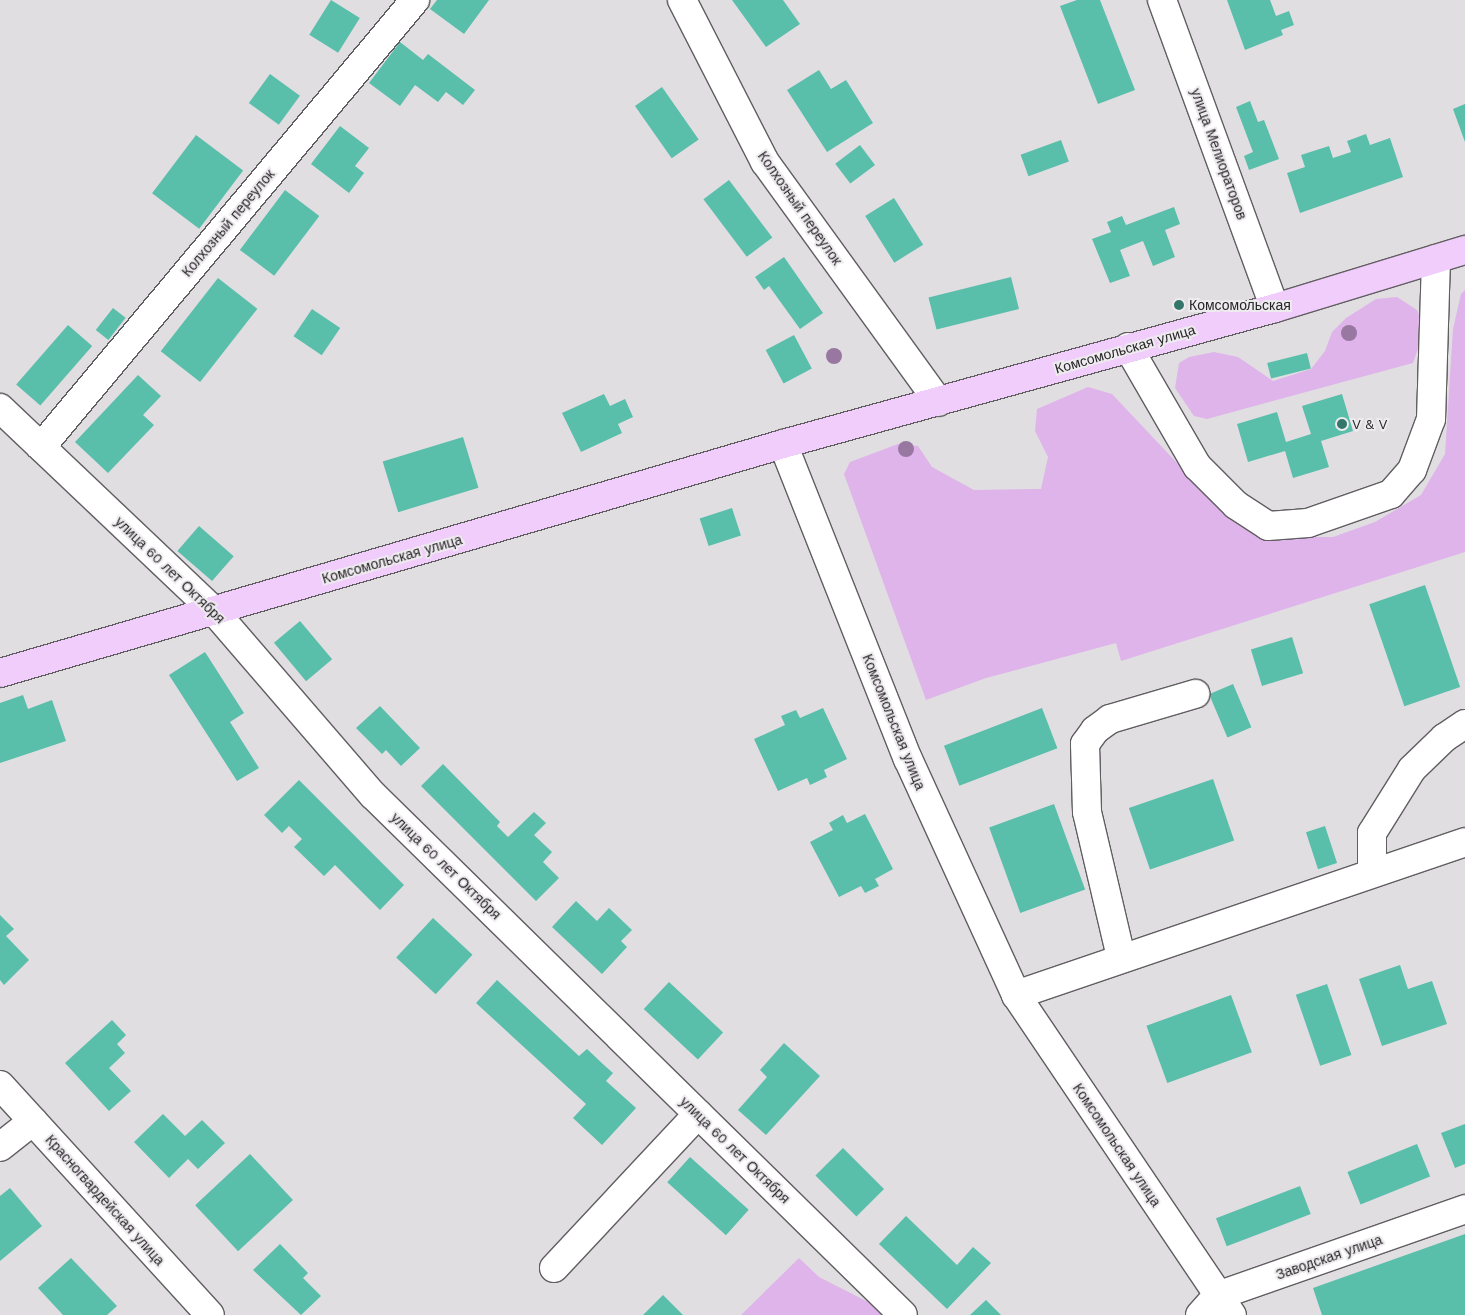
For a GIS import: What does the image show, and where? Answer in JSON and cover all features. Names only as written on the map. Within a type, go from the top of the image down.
[{"type":"main road","name":"Комсомольская улица","points":[[0,673],[784,444],[940,402],[1128,347],[1275,308],[1465,250]]},
{"type":"street","name":"Колхозный переулок","points":[[41,447],[415,0]]},
{"type":"street","name":"Колхозный переулок","points":[[682,0],[765,162],[940,402]]},
{"type":"street","name":"улица Мелиораторов","points":[[1162,0],[1275,308]]},
{"type":"street","points":[[1128,347],[1197,466],[1236,505],[1268,526],[1308,523],[1391,494],[1412,470],[1430,419],[1436,260]]},
{"type":"street","name":"улица 60 лет Октября","points":[[0,408],[214,611],[373,795],[903,1315]]},
{"type":"street","name":"Комсомольская улица","points":[[784,444],[908,759],[1016,995],[1216,1309]]},
{"type":"street","points":[[1121,957],[1087,812],[1085,744],[1110,719],[1195,694]]},
{"type":"street","points":[[1372,872],[1372,833],[1412,769],[1444,738],[1465,724]]},
{"type":"street","points":[[1016,995],[1325,887],[1465,842]]},
{"type":"street","name":"Красногвардейская улица","points":[[0,1085],[210,1315]]},
{"type":"street","points":[[554,1268],[698,1114]]},
{"type":"street","points":[[0,1147],[33,1121]]},
{"type":"street","name":"Заводская улица","points":[[1216,1309],[1465,1209]]},
{"type":"shaded area","points":[[1465,290],[1465,552],[1121,661],[1116,643],[986,678],[926,700],[844,474],[850,462],[898,444],[918,446],[932,467],[974,490],[1041,489],[1048,457],[1035,431],[1037,409],[1088,387],[1112,394],[1230,519],[1280,537],[1333,537],[1375,522],[1421,495],[1445,454],[1453,329],[1461,294]]},
{"type":"shaded area","points":[[1397,297],[1417,310],[1425,329],[1413,363],[1207,419],[1194,416],[1175,388],[1179,363],[1189,357],[1214,352],[1238,357],[1273,381],[1311,369],[1325,351],[1332,332],[1346,318],[1376,299]]},
{"type":"shaded area","points":[[799,1258],[819,1277],[878,1307],[886,1315],[741,1315]]},
{"type":"building","points":[[331,0],[360,18],[338,53],[309,35]]},
{"type":"building","points":[[437,0],[489,0],[464,34],[430,9]]},
{"type":"building","points":[[732,0],[783,0],[800,24],[766,47]]},
{"type":"building","points":[[1077,0],[1100,0],[1135,90],[1098,104],[1060,6]]},
{"type":"building","points":[[1227,0],[1270,0],[1276,16],[1289,11],[1294,25],[1281,30],[1283,35],[1245,50]]},
{"type":"building","points":[[400,42],[423,60],[428,54],[475,90],[463,105],[446,92],[438,102],[415,85],[400,106],[369,83]]},
{"type":"building","points":[[819,70],[831,89],[846,80],[873,123],[827,152],[787,90]]},
{"type":"building","points":[[270,74],[300,96],[279,125],[249,103]]},
{"type":"building","points":[[662,87],[699,139],[672,158],[635,106]]},
{"type":"building","points":[[1250,101],[1258,122],[1264,120],[1279,159],[1249,170],[1244,156],[1253,152],[1236,107]]},
{"type":"building","points":[[1465,104],[1465,142],[1453,109]]},
{"type":"building","points":[[340,126],[369,148],[355,166],[364,173],[349,193],[311,164]]},
{"type":"building","points":[[1366,134],[1370,145],[1390,138],[1403,177],[1300,213],[1287,173],[1305,167],[1301,155],[1329,146],[1333,158],[1351,152],[1347,141]]},
{"type":"building","points":[[196,135],[243,171],[199,229],[152,193]]},
{"type":"building","points":[[1061,140],[1069,162],[1028,176],[1021,155]]},
{"type":"building","points":[[860,145],[875,165],[850,184],[835,164]]},
{"type":"building","points":[[729,180],[772,238],[747,257],[703,199]]},
{"type":"building","points":[[285,190],[319,216],[274,276],[240,250]]},
{"type":"building","points":[[894,198],[923,245],[894,263],[865,216]]},
{"type":"building","points":[[1174,207],[1180,224],[1165,230],[1175,257],[1153,266],[1143,241],[1120,250],[1130,276],[1110,283],[1092,239],[1111,232],[1107,222],[1122,216],[1126,225]]},
{"type":"building","points":[[784,257],[823,313],[800,329],[769,286],[764,290],[755,277]]},
{"type":"building","points":[[1011,277],[1019,309],[937,330],[929,298]]},
{"type":"building","points":[[218,278],[257,309],[200,382],[161,351]]},
{"type":"building","points":[[113,308],[126,318],[108,340],[96,330]]},
{"type":"building","points":[[312,309],[340,328],[322,355],[294,336]]},
{"type":"building","points":[[68,325],[92,346],[40,406],[16,385]]},
{"type":"building","points":[[794,335],[812,369],[784,384],[766,350]]},
{"type":"building","points":[[1307,353],[1311,369],[1271,378],[1267,363]]},
{"type":"building","points":[[138,375],[161,396],[143,415],[154,425],[108,473],[75,442]]},
{"type":"building","points":[[604,394],[610,406],[625,399],[633,417],[618,424],[622,433],[581,452],[562,413]]},
{"type":"building","points":[[1342,394],[1353,431],[1321,441],[1329,467],[1293,478],[1285,451],[1248,462],[1237,424],[1277,412],[1286,442],[1311,434],[1302,406]]},
{"type":"building","points":[[463,437],[478,488],[398,512],[383,462]]},
{"type":"building","points":[[732,508],[741,536],[709,546],[700,519]]},
{"type":"building","points":[[199,526],[234,556],[212,581],[177,551]]},
{"type":"building","points":[[1425,585],[1460,687],[1404,706],[1369,604]]},
{"type":"building","points":[[300,621],[332,659],[306,681],[274,643]]},
{"type":"building","points":[[1292,637],[1303,673],[1262,686],[1251,650]]},
{"type":"building","points":[[205,652],[244,713],[230,722],[259,768],[237,781],[169,675]]},
{"type":"building","points":[[1233,684],[1251,727],[1227,737],[1209,694]]},
{"type":"building","points":[[23,695],[28,709],[52,700],[66,741],[0,763],[0,703]]},
{"type":"building","points":[[380,706],[420,748],[401,766],[386,750],[382,754],[356,728]]},
{"type":"building","points":[[823,708],[847,759],[824,770],[827,777],[810,785],[807,778],[778,791],[754,739],[785,725],[781,716],[796,710],[800,718]]},
{"type":"building","points":[[1042,708],[1057,748],[959,786],[944,746]]},
{"type":"building","points":[[443,764],[500,822],[497,826],[508,837],[534,812],[546,823],[534,835],[552,852],[543,862],[559,878],[536,901],[421,786]]},
{"type":"building","points":[[1213,779],[1234,840],[1150,869],[1129,808]]},
{"type":"building","points":[[299,780],[404,885],[380,910],[335,865],[324,876],[294,847],[302,839],[289,826],[282,833],[264,815]]},
{"type":"building","points":[[1054,804],[1085,890],[1020,913],[989,828]]},
{"type":"building","points":[[865,814],[893,869],[875,879],[879,886],[865,893],[861,886],[839,897],[810,842],[833,830],[829,823],[843,815],[847,823]]},
{"type":"building","points":[[1325,826],[1337,863],[1318,869],[1306,832]]},
{"type":"building","points":[[576,901],[597,921],[609,908],[632,930],[621,941],[627,947],[602,974],[552,927]]},
{"type":"building","points":[[0,915],[14,929],[6,936],[29,960],[4,985],[0,980]]},
{"type":"building","points":[[433,918],[472,955],[436,994],[396,957]]},
{"type":"building","points":[[1400,965],[1408,989],[1432,981],[1447,1024],[1382,1046],[1359,979]]},
{"type":"building","points":[[497,980],[579,1056],[587,1049],[613,1073],[606,1081],[636,1108],[602,1145],[573,1118],[586,1104],[476,1003]]},
{"type":"building","points":[[669,982],[723,1032],[698,1060],[644,1009]]},
{"type":"building","points":[[1327,984],[1351,1055],[1320,1066],[1296,995]]},
{"type":"building","points":[[1231,995],[1252,1052],[1167,1083],[1146,1026]]},
{"type":"building","points":[[112,1020],[126,1035],[117,1044],[125,1053],[109,1068],[131,1091],[109,1111],[65,1063]]},
{"type":"building","points":[[784,1043],[820,1076],[766,1135],[738,1110],[767,1077],[760,1070]]},
{"type":"building","points":[[163,1114],[185,1136],[202,1120],[225,1143],[198,1169],[188,1159],[169,1178],[134,1142]]},
{"type":"building","points":[[1465,1124],[1465,1164],[1455,1168],[1441,1133]]},
{"type":"building","points":[[1417,1144],[1430,1176],[1361,1205],[1347,1172]]},
{"type":"building","points":[[843,1148],[884,1189],[856,1217],[815,1176]]},
{"type":"building","points":[[250,1154],[293,1200],[238,1251],[195,1205]]},
{"type":"building","points":[[690,1157],[749,1210],[726,1235],[667,1182]]},
{"type":"building","points":[[1300,1186],[1311,1214],[1227,1246],[1216,1218]]},
{"type":"building","points":[[10,1188],[42,1226],[0,1261],[0,1196]]},
{"type":"building","points":[[906,1216],[957,1265],[973,1247],[991,1263],[947,1309],[879,1244]]},
{"type":"building","points":[[1465,1234],[1465,1315],[1322,1315],[1313,1288]]},
{"type":"building","points":[[280,1244],[308,1273],[303,1278],[321,1296],[301,1315],[253,1270]]},
{"type":"building","points":[[71,1258],[117,1306],[107,1315],[63,1315],[38,1288]]},
{"type":"building","points":[[663,1295],[683,1315],[643,1315]]},
{"type":"building","points":[[986,1300],[1001,1315],[970,1315]]},
{"type":"place","name":"Комсомольская","points":[[1179,305]]},
{"type":"place","name":"V & V","points":[[1342,424]]}]
